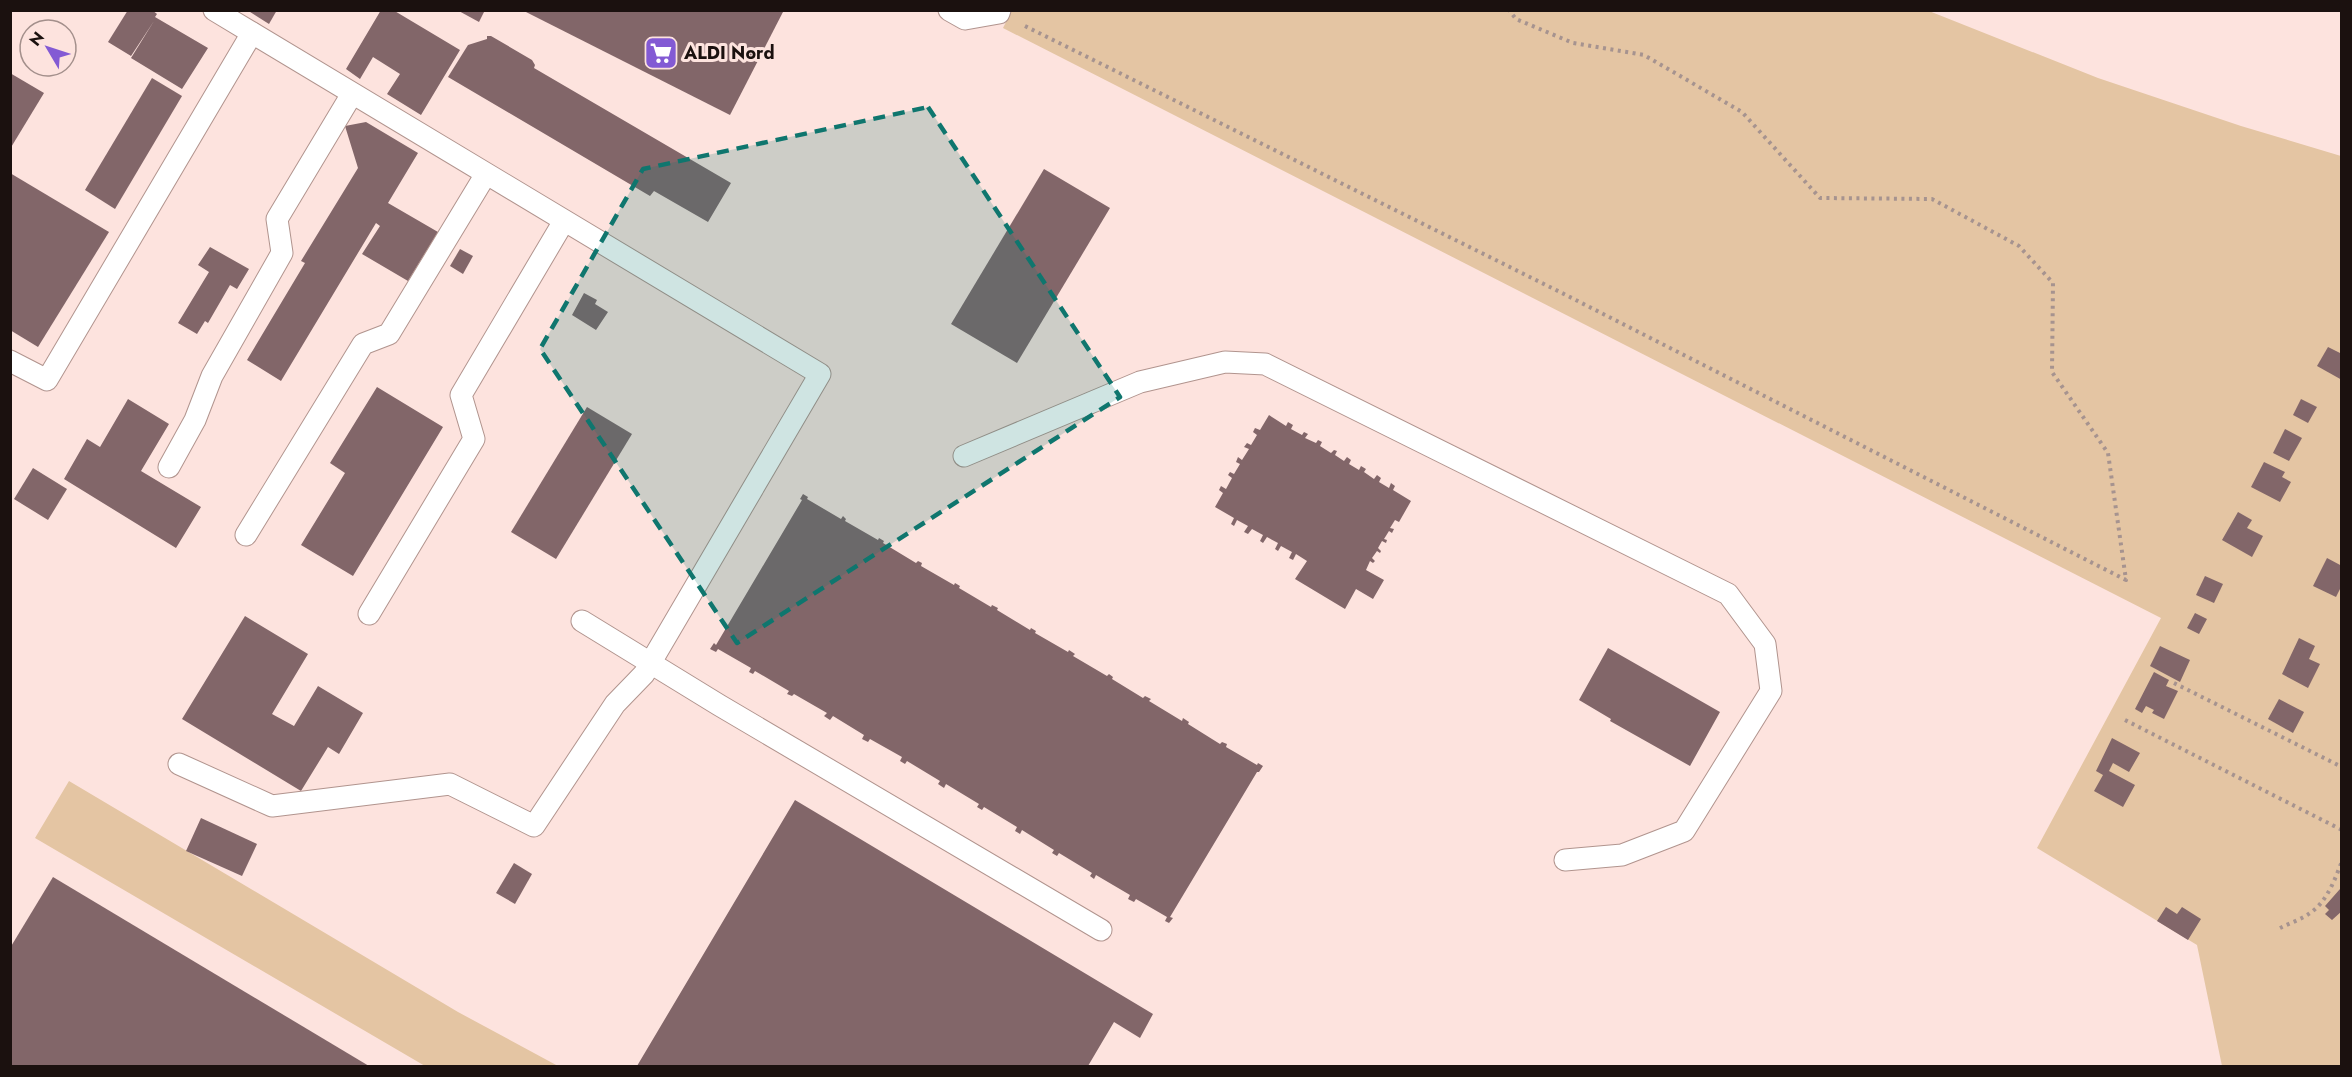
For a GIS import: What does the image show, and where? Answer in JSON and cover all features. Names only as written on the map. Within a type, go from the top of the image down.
[{"type":"lane","points":[[179,764],[272,806],[450,784],[534,826],[615,704],[645,674],[820,374],[214,10]]},
{"type":"lane","points":[[949,10],[965,19],[1000,12]]},
{"type":"lane","points":[[10,361],[47,380],[252,33]]},
{"type":"lane","points":[[169,467],[195,420],[212,376],[282,253],[277,219],[352,94]]},
{"type":"lane","points":[[246,535],[363,344],[390,334],[486,174]]},
{"type":"lane","points":[[369,614],[474,439],[461,395],[564,221]]},
{"type":"lane","points":[[964,456],[1140,382],[1226,362],[1265,364],[1728,594],[1765,644],[1771,691],[1765,701],[1684,831],[1622,855],[1565,860]]},
{"type":"lane","points":[[582,621],[1101,930]]},
{"type":"path","points":[[1000,12],[1560,292],[2126,580],[2108,453],[2052,372],[2053,283],[2019,246],[1932,199],[1820,198],[1742,112],[1644,55],[1573,43],[1516,19],[1509,10]]},
{"type":"path","points":[[2174,683],[2342,767]]},
{"type":"path","points":[[2125,720],[2342,831]]},
{"type":"path","points":[[2280,928],[2310,914],[2319,906],[2334,881],[2342,861]]},
{"type":"highlighted area","points":[[928,107],[1120,397],[737,643],[540,349],[643,169]]},
{"type":"shaded area","points":[[1012,10],[1929,11],[2098,78],[2241,126],[2341,156],[2341,1066],[2222,1066],[2197,945],[2037,848],[2161,618],[1003,28]]},
{"type":"shaded area","points":[[69,781],[458,1012],[558,1066],[425,1066],[35,838]]},
{"type":"building","points":[[128,10],[152,10],[157,14],[155,17],[208,48],[182,89],[131,58],[154,21],[131,56],[108,42]]},
{"type":"building","points":[[247,10],[277,10],[269,24]]},
{"type":"building","points":[[381,10],[393,10],[460,50],[421,115],[387,94],[400,74],[373,57],[360,79],[346,69]]},
{"type":"building","points":[[457,10],[485,10],[479,22]]},
{"type":"building","name":"ALDI Nord","points":[[522,10],[784,10],[730,115]]},
{"type":"building","points":[[487,36],[491,36],[532,60],[534,68],[731,183],[708,222],[654,191],[650,196],[448,77],[468,45],[487,39]]},
{"type":"building","points":[[10,73],[44,93],[10,149]]},
{"type":"building","points":[[152,78],[182,96],[115,209],[85,190]]},
{"type":"building","points":[[366,122],[418,153],[388,203],[438,232],[408,281],[362,254],[380,226],[376,223],[281,381],[247,360],[305,263],[301,261],[358,168],[345,126]]},
{"type":"building","points":[[1044,169],[1110,208],[1017,363],[951,324]]},
{"type":"building","points":[[10,173],[109,232],[38,347],[10,330]]},
{"type":"building","points":[[210,247],[249,269],[237,289],[230,285],[208,323],[205,321],[197,334],[178,323],[209,272],[198,265]]},
{"type":"building","points":[[460,249],[473,256],[463,274],[450,266]]},
{"type":"building","points":[[584,293],[597,300],[595,304],[608,312],[596,330],[572,315]]},
{"type":"building","points":[[2328,347],[2342,354],[2342,380],[2317,366]]},
{"type":"building","points":[[377,387],[443,427],[353,576],[301,545],[345,473],[330,463]]},
{"type":"building","points":[[128,399],[169,424],[141,471],[201,507],[176,548],[64,479],[87,439],[100,447]]},
{"type":"building","points":[[2301,399],[2317,407],[2308,423],[2293,415]]},
{"type":"building","points":[[587,407],[632,434],[556,559],[511,532]]},
{"type":"building","points":[[1269,415],[1286,426],[1288,422],[1293,425],[1291,429],[1302,435],[1304,432],[1308,434],[1305,438],[1316,443],[1318,440],[1322,442],[1320,446],[1331,453],[1334,450],[1337,451],[1335,455],[1344,461],[1347,457],[1351,460],[1349,464],[1359,470],[1361,466],[1366,469],[1364,472],[1374,479],[1377,475],[1381,478],[1379,482],[1389,488],[1391,483],[1395,486],[1393,490],[1411,501],[1399,522],[1395,520],[1390,528],[1394,529],[1392,533],[1389,531],[1384,539],[1387,540],[1386,543],[1382,541],[1378,548],[1380,553],[1377,551],[1372,558],[1375,561],[1373,563],[1370,561],[1366,570],[1384,580],[1373,599],[1356,589],[1345,609],[1295,579],[1307,561],[1296,554],[1293,560],[1289,558],[1292,552],[1281,546],[1278,551],[1275,549],[1278,543],[1267,537],[1263,543],[1260,541],[1263,535],[1252,529],[1248,534],[1244,532],[1248,526],[1237,520],[1234,526],[1231,524],[1234,518],[1215,507],[1223,493],[1219,490],[1221,486],[1226,489],[1232,478],[1228,475],[1230,472],[1234,474],[1240,464],[1236,462],[1238,457],[1242,460],[1249,449],[1244,447],[1247,443],[1251,445],[1257,435],[1253,432],[1255,428],[1260,430]]},
{"type":"building","points":[[2285,429],[2302,438],[2289,461],[2273,453]]},
{"type":"building","points":[[2264,462],[2285,472],[2282,477],[2291,482],[2280,502],[2251,487]]},
{"type":"building","points":[[33,468],[67,489],[48,520],[14,499]]},
{"type":"building","points":[[803,494],[808,497],[807,499],[841,519],[843,516],[845,521],[878,540],[879,538],[884,541],[883,543],[916,563],[918,561],[922,563],[921,566],[954,585],[955,583],[960,586],[959,588],[991,607],[992,605],[998,608],[997,610],[1030,630],[1031,628],[1036,631],[1035,633],[1068,652],[1069,650],[1075,654],[1073,656],[1107,676],[1109,674],[1113,677],[1112,679],[1143,698],[1145,696],[1151,699],[1149,701],[1182,721],[1183,718],[1189,722],[1188,724],[1220,744],[1222,742],[1227,744],[1226,747],[1257,765],[1258,763],[1263,766],[1257,772],[1170,917],[1173,918],[1169,923],[1165,921],[1167,917],[1136,899],[1134,902],[1128,899],[1130,895],[1096,875],[1094,879],[1090,876],[1092,873],[1059,853],[1057,856],[1052,853],[1054,850],[1022,830],[1020,834],[1015,831],[1017,827],[984,807],[982,810],[977,807],[979,804],[946,784],[944,788],[938,784],[940,781],[907,761],[905,764],[900,761],[902,757],[870,739],[868,742],[862,739],[864,735],[833,716],[830,720],[824,716],[827,713],[794,694],[792,696],[787,694],[789,691],[755,671],[753,674],[749,672],[751,668],[718,649],[716,652],[710,649],[714,643],[716,645],[802,500],[800,499]]},
{"type":"building","points":[[2238,512],[2252,520],[2247,528],[2263,536],[2252,557],[2222,540]]},
{"type":"building","points":[[2327,558],[2342,566],[2342,585],[2336,597],[2313,586]]},
{"type":"building","points":[[2205,576],[2223,584],[2214,603],[2196,595]]},
{"type":"building","points":[[2195,613],[2207,619],[2199,634],[2187,628]]},
{"type":"building","points":[[245,616],[308,654],[272,714],[294,726],[318,686],[363,713],[339,754],[328,747],[301,791],[182,719]]},
{"type":"building","points":[[2299,638],[2315,646],[2309,659],[2320,664],[2308,688],[2282,674]]},
{"type":"building","points":[[2160,646],[2190,660],[2180,682],[2150,666]]},
{"type":"building","points":[[1608,648],[1720,712],[1690,766],[1610,721],[1611,719],[1579,700]]},
{"type":"building","points":[[2154,672],[2169,680],[2166,686],[2178,691],[2164,719],[2152,713],[2154,710],[2146,706],[2142,713],[2135,709]]},
{"type":"building","points":[[2279,699],[2304,712],[2293,733],[2268,719]]},
{"type":"building","points":[[2112,738],[2140,753],[2129,772],[2113,763],[2109,771],[2135,785],[2123,807],[2094,791],[2103,775],[2096,771]]},
{"type":"building","points":[[795,800],[1153,1014],[1140,1038],[1114,1022],[1088,1066],[637,1066]]},
{"type":"building","points":[[201,818],[257,844],[242,876],[186,851]]},
{"type":"building","points":[[514,863],[532,874],[515,904],[496,893]]},
{"type":"building","points":[[53,877],[369,1066],[10,1066],[10,948]]},
{"type":"building","points":[[2340,889],[2342,911],[2332,920],[2325,914],[2329,910],[2325,906]]},
{"type":"building","points":[[2166,907],[2177,914],[2182,907],[2201,919],[2188,940],[2157,921]]},
{"type":"place","name":"ALDI Nord","points":[[661,53]]}]
